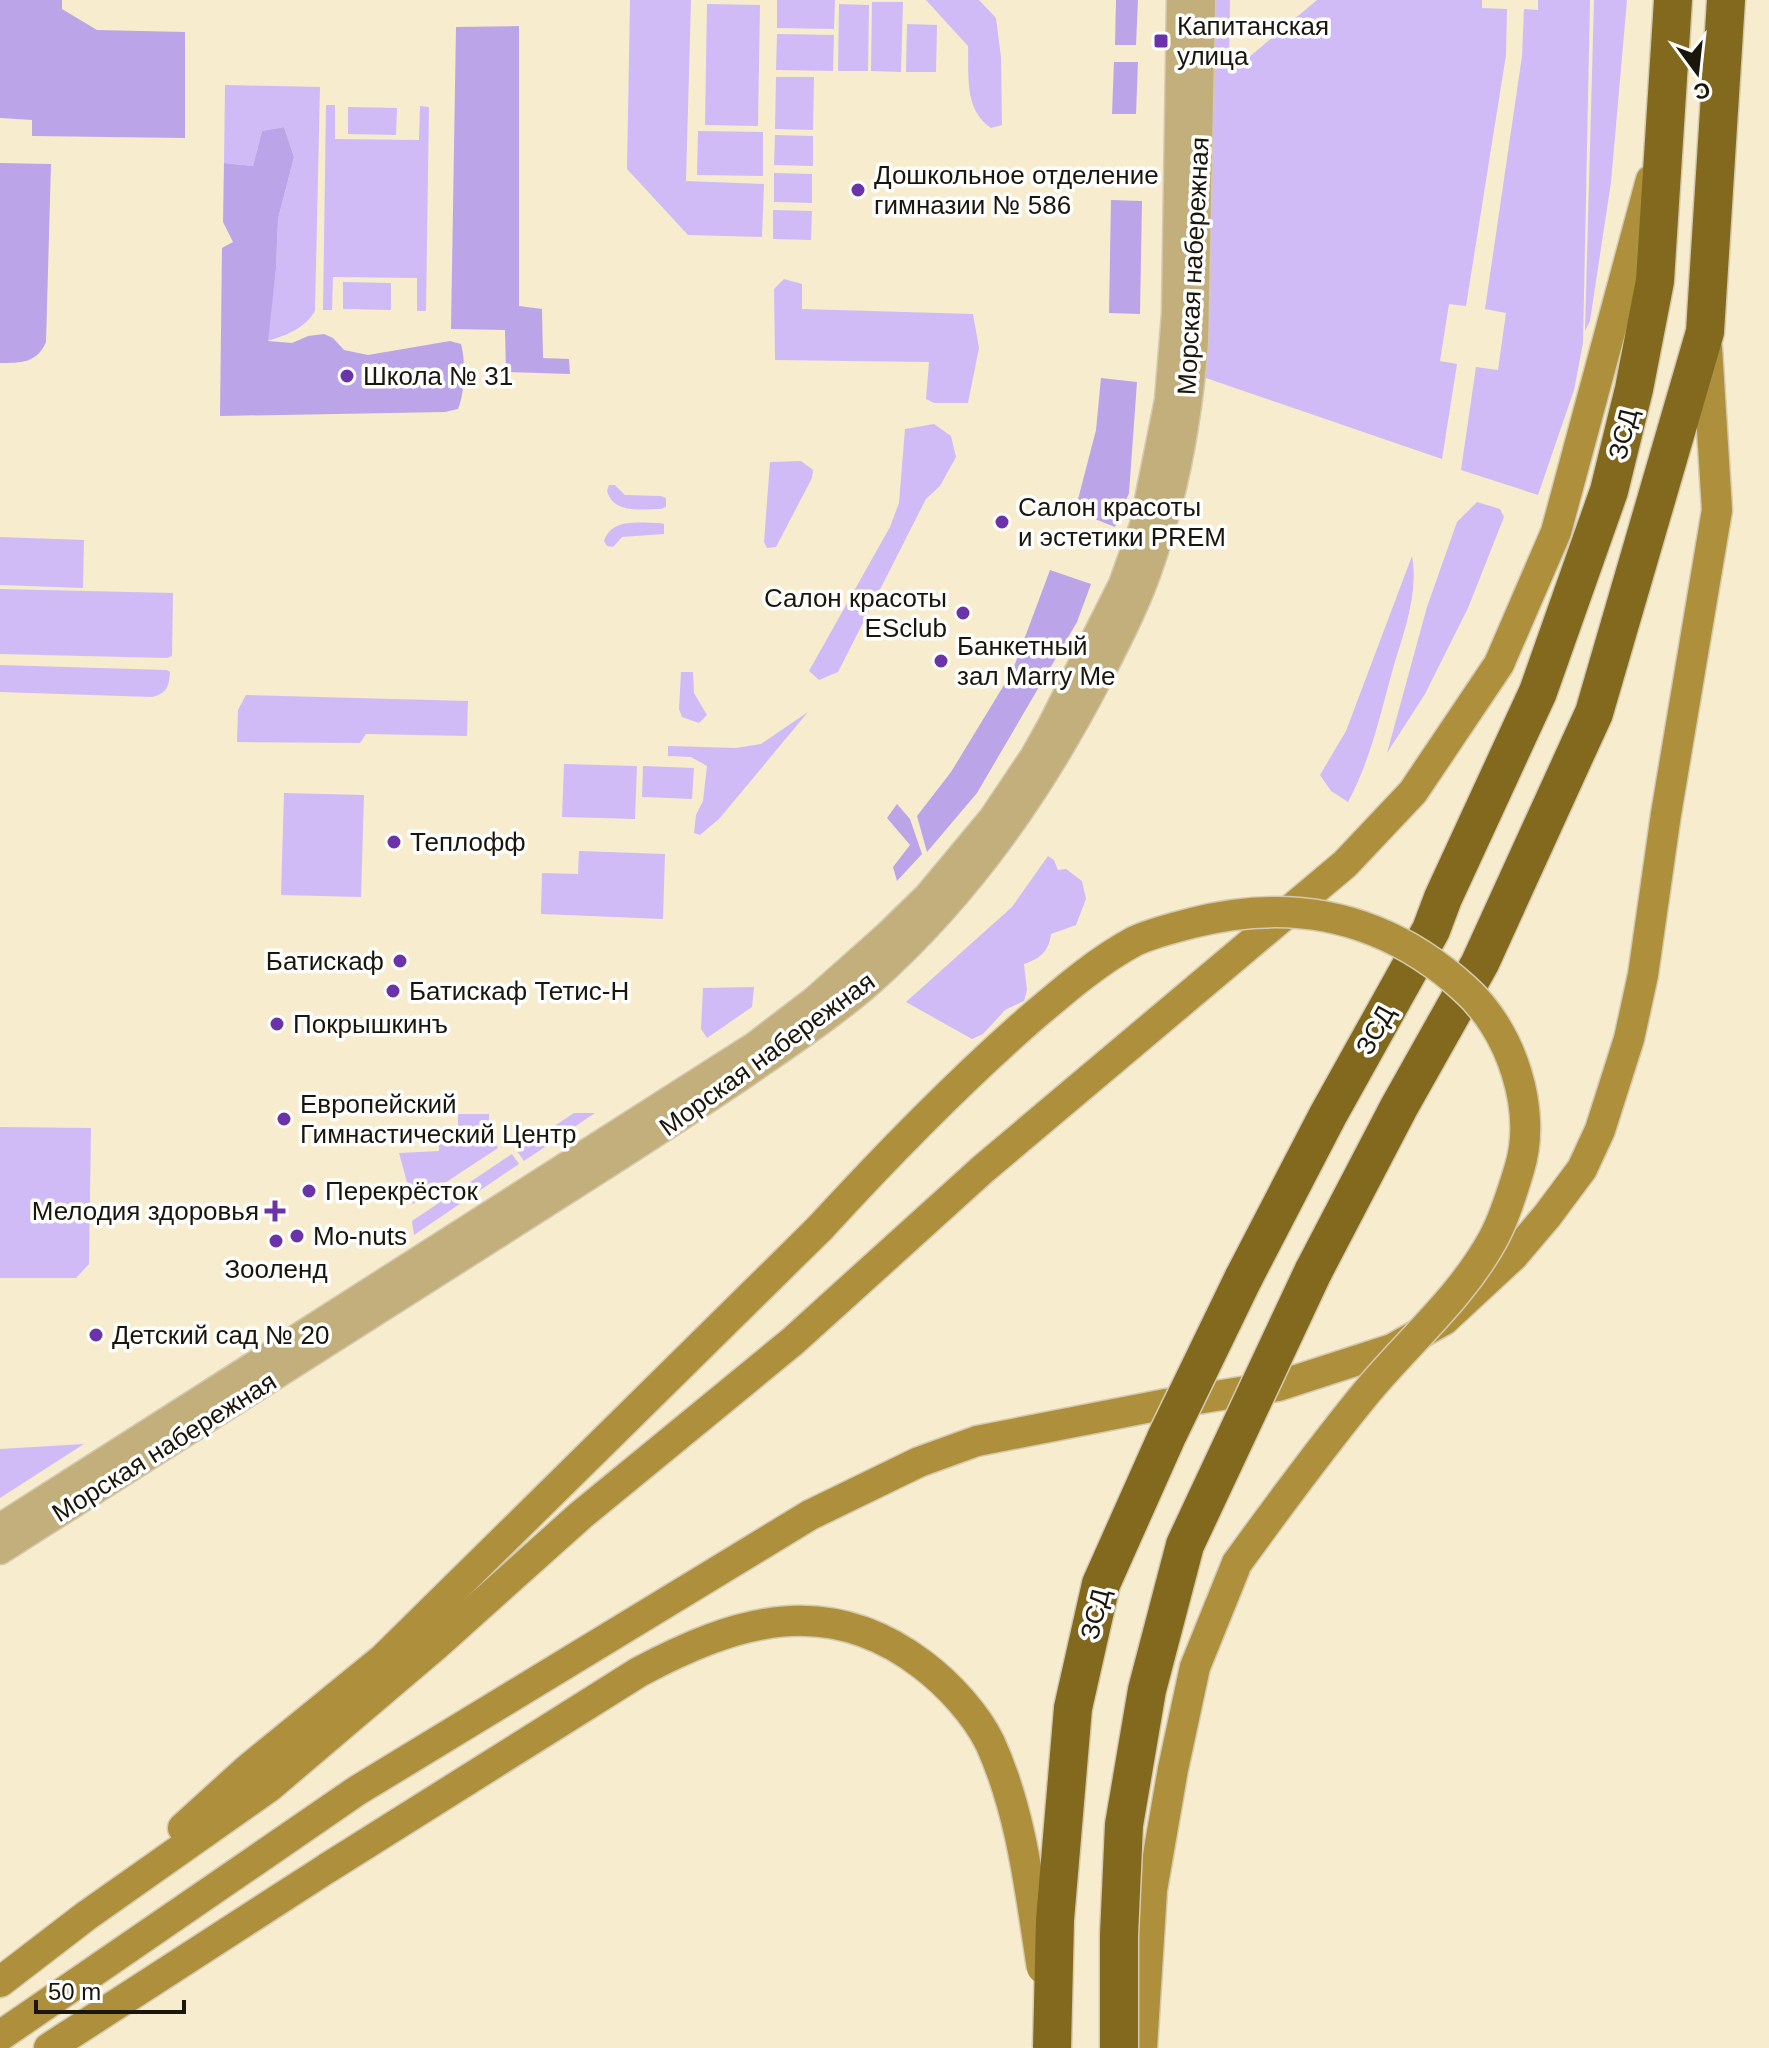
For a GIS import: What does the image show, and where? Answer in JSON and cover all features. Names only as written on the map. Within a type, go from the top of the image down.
[{"type":"highway","name":"ЗСД","points":[[1052,2040],[1056,1905],[1073,1708],[1101,1584],[1167,1436],[1243,1279],[1328,1115],[1431,930],[1538,692],[1609,491],[1634,389],[1655,281],[1673,0]]},
{"type":"highway","name":"ЗСД","points":[[1119,2048],[1119,1935],[1124,1825],[1147,1690],[1185,1545],[1313,1272],[1399,1107],[1480,963],[1594,713],[1705,332],[1726,0]]},
{"type":"main road","points":[[0,1982],[86,1916],[269,1787],[436,1645],[581,1515],[793,1341],[983,1169],[1345,864],[1413,792],[1499,664],[1556,532],[1666,124]]},
{"type":"main road","points":[[0,2036],[358,1790],[810,1515],[919,1462],[977,1441],[1166,1404],[1278,1386],[1392,1349],[1444,1320],[1513,1256],[1582,1169],[1600,1130],[1632,1026],[1643,975],[1666,814],[1717,510],[1705,332]]},
{"type":"main road","points":[[86,1916],[248,1769],[384,1658],[820,1228],[915,1125],[1009,1038],[1095,965],[1139,939],[1222,916],[1266,911],[1316,915],[1393,937],[1440,966],[1479,1001],[1500,1032],[1515,1068],[1525,1112],[1520,1166],[1493,1239],[1451,1299],[1369,1390],[1237,1563],[1195,1667],[1173,1769],[1152,1890],[1142,2048]]},
{"type":"main road","points":[[49,2048],[639,1672],[672,1654],[710,1639],[783,1620],[825,1620],[868,1631],[900,1647],[937,1675],[964,1705],[988,1740],[1014,1809],[1052,2040]]},
{"type":"street","name":"Морская набережная","points":[[0,1527],[766,1037],[850,969],[927,896],[992,818],[1033,757],[1111,609],[1143,525],[1153,482],[1168,400],[1175,314],[1180,0]]},
{"type":"street","name":"Морская набережная","points":[[0,1551],[684,1116],[804,1034],[902,953],[992,851],[1040,785],[1115,646],[1153,560],[1175,479],[1195,342],[1202,0]]},
{"type":"shaded area","points":[[0,0],[62,0],[62,9],[97,30],[185,32],[185,138],[32,136],[32,120],[0,118]]},
{"type":"shaded area","points":[[630,0],[691,0],[686,181],[764,184],[762,237],[688,235],[627,169]]},
{"type":"shaded area","points":[[777,0],[835,0],[834,29],[777,28]]},
{"type":"shaded area","points":[[926,0],[979,0],[996,18],[1001,57],[1002,125],[991,128],[976,112],[970,92],[968,46]]},
{"type":"shaded area","points":[[1116,0],[1138,0],[1136,45],[1115,45]]},
{"type":"shaded area","points":[[1211,0],[1230,0],[1229,74],[1317,0],[1482,0],[1482,8],[1507,9],[1506,55],[1466,306],[1449,304],[1440,361],[1457,364],[1442,459],[1203,377]]},
{"type":"shaded area","points":[[1538,0],[1590,0],[1583,343],[1574,390],[1538,495],[1461,470],[1476,367],[1498,370],[1506,313],[1485,309],[1522,56],[1524,9],[1538,10]]},
{"type":"shaded area","points":[[1594,0],[1627,0],[1611,182],[1590,321],[1585,331]]},
{"type":"shaded area","points":[[872,2],[903,2],[901,72],[871,71]]},
{"type":"shaded area","points":[[707,4],[760,5],[758,126],[705,125]]},
{"type":"shaded area","points":[[839,4],[869,5],[868,71],[838,71]]},
{"type":"shaded area","points":[[907,24],[937,25],[936,72],[906,72]]},
{"type":"shaded area","points":[[519,26],[519,306],[542,309],[543,358],[569,359],[570,374],[506,372],[505,330],[451,329],[456,27]]},
{"type":"shaded area","points":[[777,34],[834,35],[833,71],[776,70]]},
{"type":"shaded area","points":[[1114,62],[1138,62],[1136,114],[1112,114]]},
{"type":"shaded area","points":[[776,77],[814,77],[813,130],[775,129]]},
{"type":"shaded area","points":[[225,85],[320,87],[315,311],[294,330],[267,341],[276,269],[278,219],[294,157],[284,127],[262,131],[253,166],[224,163]]},
{"type":"shaded area","points":[[326,105],[335,105],[335,139],[419,140],[420,106],[429,107],[426,311],[417,311],[417,278],[333,277],[332,310],[323,310]]},
{"type":"shaded area","points":[[348,107],[397,108],[396,135],[348,134]]},
{"type":"shaded area","points":[[284,127],[294,157],[278,219],[268,341],[292,343],[308,336],[324,334],[333,338],[344,350],[368,355],[450,341],[461,344],[464,377],[458,409],[445,412],[220,416],[222,248],[233,242],[223,222],[224,163],[253,166],[262,131]]},
{"type":"shaded area","points":[[698,131],[763,132],[763,176],[697,175]]},
{"type":"shaded area","points":[[775,135],[813,136],[813,166],[774,165]]},
{"type":"shaded area","points":[[0,163],[51,164],[46,342],[33,358],[15,363],[0,363]]},
{"type":"shaded area","points":[[774,173],[812,174],[812,203],[774,202]]},
{"type":"shaded area","points":[[1111,200],[1142,201],[1140,314],[1109,313]]},
{"type":"shaded area","points":[[773,210],[812,211],[811,240],[773,239]]},
{"type":"shaded area","points":[[784,279],[802,284],[802,309],[973,314],[979,348],[968,403],[934,403],[926,399],[929,362],[775,360],[774,289]]},
{"type":"shaded area","points":[[343,282],[391,283],[391,310],[343,309]]},
{"type":"shaded area","points":[[1101,378],[1137,382],[1129,493],[1115,527],[1075,511],[1096,430]]},
{"type":"shaded area","points":[[934,424],[951,436],[956,457],[940,486],[926,499],[838,672],[819,680],[809,671],[890,527],[899,503],[905,429]]},
{"type":"shaded area","points":[[801,461],[813,470],[812,478],[776,547],[767,548],[764,542],[770,462]]},
{"type":"shaded area","points":[[609,485],[615,485],[625,495],[661,496],[666,498],[666,507],[622,507],[610,498],[607,491]]},
{"type":"shaded area","points":[[1477,502],[1500,509],[1504,517],[1468,608],[1425,694],[1387,753],[1427,607],[1457,522]]},
{"type":"shaded area","points":[[664,524],[664,534],[622,537],[613,547],[607,546],[604,541],[619,525]]},
{"type":"shaded area","points":[[0,537],[84,540],[83,588],[0,585]]},
{"type":"shaded area","points":[[1412,556],[1412,600],[1405,629],[1379,722],[1348,802],[1331,791],[1320,775],[1346,731]]},
{"type":"shaded area","points":[[1050,570],[1091,584],[1077,622],[977,793],[927,852],[917,816],[951,772],[1012,672]]},
{"type":"shaded area","points":[[0,589],[173,593],[172,656],[0,654]]},
{"type":"shaded area","points":[[0,665],[170,672],[166,689],[152,697],[0,692]]},
{"type":"shaded area","points":[[681,672],[693,672],[694,693],[707,715],[699,723],[682,717],[679,709]]},
{"type":"shaded area","points":[[246,695],[468,701],[467,736],[366,734],[360,743],[237,742],[238,710]]},
{"type":"shaded area","points":[[808,712],[719,819],[700,835],[694,833],[696,815],[703,801],[707,766],[691,757],[668,756],[668,746],[736,748],[761,744]]},
{"type":"shaded area","points":[[564,764],[637,766],[635,819],[562,817]]},
{"type":"shaded area","points":[[643,766],[694,768],[692,799],[642,797]]},
{"type":"shaded area","points":[[284,793],[364,795],[361,897],[281,895]]},
{"type":"shaded area","points":[[897,804],[910,819],[922,854],[897,881],[893,867],[910,845],[887,818]]},
{"type":"shaded area","points":[[579,851],[665,854],[663,919],[541,914],[542,873],[578,874]]},
{"type":"shaded area","points":[[1048,856],[1054,860],[1058,870],[1066,869],[1082,881],[1086,899],[1076,925],[1051,934],[1043,954],[1024,964],[1027,990],[1024,1001],[1005,1010],[983,1034],[972,1039],[906,1002],[1012,907]]},
{"type":"shaded area","points":[[754,987],[752,1007],[707,1038],[701,1029],[703,988]]},
{"type":"shaded area","points":[[574,1113],[595,1113],[524,1161],[517,1151]]},
{"type":"shaded area","points":[[458,1114],[489,1114],[489,1133],[498,1148],[413,1204],[399,1153],[439,1151],[439,1144],[458,1144]]},
{"type":"shaded area","points":[[0,1127],[91,1128],[89,1264],[76,1278],[0,1278]]},
{"type":"shaded area","points":[[512,1154],[519,1164],[414,1235],[412,1221]]},
{"type":"shaded area","points":[[84,1444],[0,1498],[0,1449]]},
{"type":"place","name":"Капитанская улица","points":[[1161,41]]},
{"type":"place","name":"Дошкольное отделение гимназии № 586","points":[[858,190]]},
{"type":"place","name":"Школа № 31","points":[[347,376]]},
{"type":"place","name":"Салон красоты и эстетики PREM","points":[[1002,522]]},
{"type":"place","name":"Салон красоты ESclub","points":[[963,613]]},
{"type":"place","name":"Банкетный зал Marry Me","points":[[941,661]]},
{"type":"place","name":"Теплофф","points":[[394,842]]},
{"type":"place","name":"Батискаф","points":[[400,961]]},
{"type":"place","name":"Батискаф Тетис-Н","points":[[393,991]]},
{"type":"place","name":"Покрышкинъ","points":[[277,1024]]},
{"type":"place","name":"Европейский Гимнастический Центр","points":[[284,1119]]},
{"type":"place","name":"Перекрёсток","points":[[309,1191]]},
{"type":"place","name":"Мелодия здоровья","points":[[275,1211]]},
{"type":"place","name":"Mo-nuts","points":[[297,1236]]},
{"type":"place","name":"Зооленд","points":[[276,1241]]},
{"type":"place","name":"Детский сад № 20","points":[[96,1335]]}]
